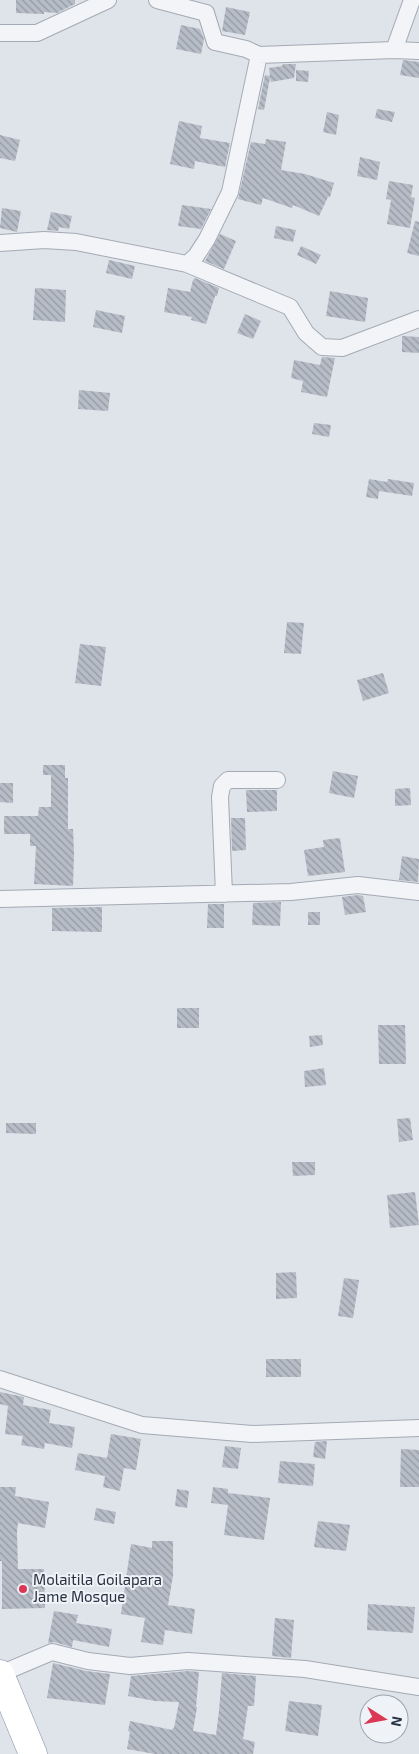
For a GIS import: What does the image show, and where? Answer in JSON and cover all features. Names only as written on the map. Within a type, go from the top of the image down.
[{"type":"highway","points":[[0,1674],[33,1754]]},
{"type":"street","points":[[0,32],[37,33],[108,0]]},
{"type":"street","points":[[157,0],[206,13],[215,42],[246,49],[259,55],[394,50],[419,51]]},
{"type":"street","points":[[394,50],[412,0]]},
{"type":"street","points":[[187,264],[196,256],[207,239],[230,192],[259,55]]},
{"type":"street","points":[[0,242],[44,240],[76,242],[187,264],[290,307],[306,333],[322,347],[342,348],[419,319]]},
{"type":"street","points":[[224,894],[220,797],[222,786],[228,780],[277,780]]},
{"type":"street","points":[[0,899],[291,892],[358,885],[419,892]]},
{"type":"street","points":[[0,1379],[142,1425],[252,1434],[419,1428]]},
{"type":"street","points":[[0,1674],[52,1652],[88,1661],[130,1666],[188,1661],[305,1669],[419,1687]]},
{"type":"building","points":[[16,0],[75,0],[75,4],[57,13],[16,13]]},
{"type":"building","points":[[226,7],[250,12],[245,35],[222,31]]},
{"type":"building","points":[[181,25],[200,29],[204,39],[201,54],[176,49]]},
{"type":"building","points":[[403,60],[419,62],[419,78],[400,75]]},
{"type":"building","points":[[283,64],[296,64],[294,78],[271,82],[270,78],[264,110],[258,109],[265,75],[270,76],[269,68],[282,66]]},
{"type":"building","points":[[296,70],[309,71],[308,82],[296,81]]},
{"type":"building","points":[[377,109],[395,112],[392,122],[375,118]]},
{"type":"building","points":[[327,112],[339,115],[336,135],[323,132]]},
{"type":"building","points":[[179,121],[202,126],[200,138],[230,143],[225,167],[195,161],[194,169],[170,164]]},
{"type":"building","points":[[0,135],[20,140],[15,161],[0,158]]},
{"type":"building","points":[[266,139],[286,142],[281,170],[305,174],[334,183],[330,197],[328,197],[319,216],[293,205],[292,208],[263,198],[261,205],[238,199],[251,142],[265,144]]},
{"type":"building","points":[[360,157],[380,162],[377,180],[357,176]]},
{"type":"building","points":[[389,181],[413,185],[411,197],[415,198],[410,228],[387,224],[391,200],[386,199]]},
{"type":"building","points":[[182,205],[211,209],[201,229],[178,226]]},
{"type":"building","points":[[2,208],[21,211],[17,232],[0,228]]},
{"type":"building","points":[[51,212],[72,216],[69,229],[59,227],[58,231],[47,230]]},
{"type":"building","points":[[415,221],[419,222],[419,256],[407,253]]},
{"type":"building","points":[[276,226],[296,230],[293,242],[274,238]]},
{"type":"building","points":[[220,234],[236,241],[224,269],[205,261]]},
{"type":"building","points":[[301,246],[321,255],[316,264],[297,255]]},
{"type":"building","points":[[109,260],[135,266],[132,279],[106,273]]},
{"type":"building","points":[[195,278],[219,288],[206,324],[191,320],[192,317],[164,312],[168,288],[190,292]]},
{"type":"building","points":[[35,288],[66,290],[65,322],[33,320]]},
{"type":"building","points":[[330,291],[368,298],[365,322],[326,316]]},
{"type":"building","points":[[96,310],[125,316],[122,333],[93,327]]},
{"type":"building","points":[[245,314],[261,321],[253,339],[237,333]]},
{"type":"building","points":[[402,336],[419,337],[419,353],[402,352]]},
{"type":"building","points":[[322,357],[335,358],[327,397],[301,392],[303,381],[291,378],[294,360],[320,365]]},
{"type":"building","points":[[79,390],[110,393],[108,411],[78,409]]},
{"type":"building","points":[[314,423],[331,425],[329,437],[312,434]]},
{"type":"building","points":[[369,479],[387,482],[388,479],[414,483],[412,496],[379,491],[378,499],[366,497]]},
{"type":"building","points":[[287,622],[304,623],[301,654],[284,653]]},
{"type":"building","points":[[80,644],[106,647],[101,686],[75,683]]},
{"type":"building","points":[[383,673],[389,693],[363,701],[357,680]]},
{"type":"building","points":[[43,765],[65,765],[65,778],[68,778],[68,829],[73,829],[73,886],[34,884],[36,846],[30,846],[30,834],[4,834],[4,816],[38,816],[39,807],[51,807],[51,775],[43,775]]},
{"type":"building","points":[[333,771],[358,776],[354,798],[329,793]]},
{"type":"building","points":[[0,783],[13,783],[13,803],[0,802]]},
{"type":"building","points":[[410,788],[411,805],[395,806],[395,789]]},
{"type":"building","points":[[246,790],[277,790],[277,811],[247,812]]},
{"type":"building","points":[[231,818],[245,818],[246,850],[232,851]]},
{"type":"building","points":[[340,838],[345,872],[308,876],[304,850],[324,847],[323,840]]},
{"type":"building","points":[[402,856],[419,859],[418,882],[399,880]]},
{"type":"building","points":[[363,896],[366,912],[345,915],[342,897]]},
{"type":"building","points":[[281,902],[280,926],[252,925],[253,903]]},
{"type":"building","points":[[208,904],[224,904],[224,928],[207,928]]},
{"type":"building","points":[[102,907],[102,932],[52,931],[52,908]]},
{"type":"building","points":[[308,912],[320,912],[320,925],[308,925]]},
{"type":"building","points":[[177,1008],[199,1008],[199,1028],[177,1028]]},
{"type":"building","points":[[378,1025],[405,1025],[406,1064],[379,1064]]},
{"type":"building","points":[[322,1035],[323,1045],[310,1047],[309,1036]]},
{"type":"building","points":[[324,1068],[326,1085],[305,1087],[304,1071]]},
{"type":"building","points":[[410,1118],[413,1140],[399,1142],[397,1119]]},
{"type":"building","points":[[6,1123],[36,1123],[36,1134],[6,1133]]},
{"type":"building","points":[[292,1162],[315,1162],[315,1175],[293,1176]]},
{"type":"building","points":[[415,1192],[419,1225],[390,1228],[387,1195]]},
{"type":"building","points":[[296,1272],[297,1298],[276,1299],[276,1273]]},
{"type":"building","points":[[344,1278],[359,1280],[353,1318],[338,1316]]},
{"type":"building","points":[[266,1359],[301,1359],[301,1377],[266,1377]]},
{"type":"building","points":[[0,1392],[24,1397],[23,1405],[51,1410],[49,1423],[75,1427],[72,1448],[45,1443],[44,1449],[21,1445],[23,1436],[5,1434],[8,1406],[0,1404]]},
{"type":"building","points":[[111,1434],[141,1439],[136,1470],[124,1468],[120,1491],[103,1487],[105,1476],[75,1470],[78,1453],[107,1458]]},
{"type":"building","points":[[327,1441],[325,1459],[313,1457],[315,1442]]},
{"type":"building","points":[[225,1446],[241,1448],[238,1469],[222,1467]]},
{"type":"building","points":[[401,1449],[419,1450],[419,1487],[400,1487]]},
{"type":"building","points":[[280,1461],[315,1464],[313,1486],[278,1483]]},
{"type":"building","points":[[0,1487],[16,1487],[15,1496],[49,1502],[45,1528],[18,1523],[17,1532],[18,1569],[44,1569],[45,1608],[2,1609]]},
{"type":"building","points":[[213,1487],[228,1489],[228,1493],[270,1498],[264,1540],[224,1535],[228,1505],[211,1503]]},
{"type":"building","points":[[177,1489],[189,1491],[187,1508],[175,1506]]},
{"type":"building","points":[[96,1508],[116,1512],[114,1524],[94,1520]]},
{"type":"building","points":[[318,1521],[350,1525],[346,1551],[314,1547]]},
{"type":"building","points":[[152,1541],[173,1541],[173,1576],[168,1605],[195,1609],[192,1634],[165,1630],[163,1645],[141,1642],[145,1618],[121,1614],[131,1544],[152,1548]]},
{"type":"building","points":[[368,1604],[415,1607],[413,1633],[367,1630]]},
{"type":"building","points":[[54,1611],[78,1615],[76,1623],[112,1629],[109,1647],[73,1640],[72,1647],[54,1642],[48,1643]]},
{"type":"building","points":[[275,1618],[294,1620],[291,1658],[272,1656]]},
{"type":"building","points":[[53,1663],[86,1671],[110,1674],[105,1705],[47,1698]]},
{"type":"building","points":[[188,1671],[199,1672],[197,1707],[193,1731],[216,1735],[222,1673],[256,1676],[254,1706],[248,1706],[243,1739],[255,1742],[253,1754],[155,1754],[127,1749],[130,1721],[172,1730],[179,1702],[155,1701],[128,1696],[131,1676]]},
{"type":"building","points":[[289,1701],[322,1705],[318,1736],[285,1731]]},
{"type":"place","name":"Molaitila Goilapara Jame Mosque","points":[[23,1589]]}]
